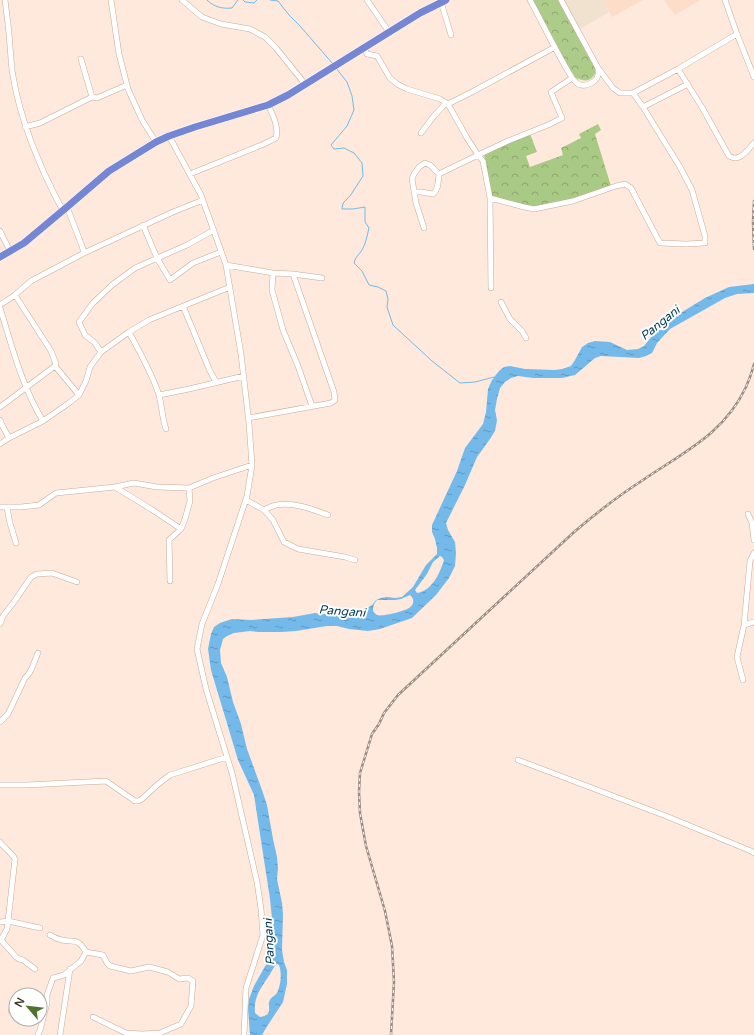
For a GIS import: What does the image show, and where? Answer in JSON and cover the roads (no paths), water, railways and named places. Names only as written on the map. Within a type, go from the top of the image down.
[{"type":"highway","points":[[0,257],[24,243],[109,171],[156,142],[195,126],[268,105],[420,13],[444,1]]},
{"type":"street","points":[[5,0],[13,75],[25,127],[56,197],[65,209],[84,253]]},
{"type":"street","points":[[111,0],[127,85],[142,120],[156,142]]},
{"type":"street","points":[[182,0],[202,17],[221,24],[250,29],[265,37],[276,48],[305,84]]},
{"type":"street","points":[[367,0],[389,32]]},
{"type":"street","points":[[530,0],[572,78],[578,84],[589,84],[596,80],[599,76],[598,68]]},
{"type":"street","points":[[561,0],[598,68],[613,88],[620,93],[633,93],[678,69],[737,34]]},
{"type":"street","points":[[725,0],[754,77]]},
{"type":"street","points":[[444,1],[451,35]]},
{"type":"street","points":[[364,47],[367,54],[377,56],[390,78],[397,84],[407,89],[440,99],[447,103],[467,138],[483,161],[490,198],[491,288]]},
{"type":"street","points":[[421,133],[447,103],[472,92],[555,48]]},
{"type":"street","points":[[81,59],[92,97]]},
{"type":"street","points":[[678,69],[732,158],[738,158],[741,156],[754,143]]},
{"type":"street","points":[[439,174],[508,141],[562,118],[551,92],[572,78]]},
{"type":"street","points":[[643,107],[688,84]]},
{"type":"street","points":[[25,127],[40,123],[92,97],[97,98],[127,85]]},
{"type":"street","points":[[490,198],[524,208],[534,209],[573,201],[625,184],[631,188],[660,243],[705,243],[705,236],[692,190],[680,167],[633,93]]},
{"type":"street","points":[[190,174],[276,138],[277,131],[274,117],[268,105]]},
{"type":"street","points":[[169,136],[203,200],[226,265],[244,376],[252,465],[246,500],[218,584],[202,624],[197,649],[206,689],[232,773],[257,882],[261,909],[263,935],[246,988],[244,1035]]},
{"type":"street","points":[[424,228],[416,203],[412,179],[419,167],[425,163],[430,165],[439,174]]},
{"type":"street","points":[[414,192],[433,194],[437,188],[439,174]]},
{"type":"street","points":[[43,421],[26,388],[0,307],[31,281],[84,253],[143,225],[203,200]]},
{"type":"street","points":[[143,225],[157,258],[170,280],[193,263],[221,252]]},
{"type":"street","points":[[101,352],[95,343],[85,335],[79,322],[93,303],[112,285],[135,268],[214,230]]},
{"type":"street","points":[[0,231],[10,251]]},
{"type":"street","points":[[226,265],[274,273],[322,278]]},
{"type":"street","points":[[274,273],[272,290],[283,330],[312,406]]},
{"type":"street","points":[[248,418],[331,403],[335,400],[302,297],[293,274]]},
{"type":"street","points":[[0,444],[43,421],[69,404],[79,395],[86,381],[90,367],[101,352],[129,332],[149,320],[230,287]]},
{"type":"street","points":[[15,295],[51,351],[56,364],[55,366],[79,395]]},
{"type":"street","points":[[501,302],[510,319],[522,331],[526,338]]},
{"type":"street","points":[[183,306],[216,382]]},
{"type":"street","points":[[129,332],[147,367],[159,395],[166,429]]},
{"type":"street","points":[[0,407],[55,366]]},
{"type":"street","points":[[159,395],[244,376]]},
{"type":"street","points":[[0,420],[9,438]]},
{"type":"street","points":[[0,507],[7,508],[39,505],[56,493],[134,484],[157,487],[190,488],[213,478],[252,465]]},
{"type":"street","points":[[115,487],[181,529]]},
{"type":"street","points":[[170,581],[169,540],[181,529],[190,501],[190,488]]},
{"type":"street","points":[[246,500],[264,510],[273,520],[284,542],[298,549],[355,560]]},
{"type":"street","points":[[264,510],[275,505],[290,505],[310,509],[328,515]]},
{"type":"street","points":[[7,508],[16,542]]},
{"type":"street","points":[[748,514],[752,523],[754,540]]},
{"type":"street","points":[[743,680],[737,657],[744,625],[750,561],[754,553]]},
{"type":"street","points":[[0,624],[1,616],[14,602],[31,577],[37,574],[52,573],[77,582]]},
{"type":"street","points":[[744,625],[754,622]]},
{"type":"street","points":[[0,722],[8,714],[25,678],[30,672],[38,653]]},
{"type":"street","points":[[0,785],[106,781],[135,801],[138,801],[170,775],[227,757]]},
{"type":"street","points":[[518,760],[666,816],[754,853]]},
{"type":"street","points":[[0,842],[15,859],[7,929],[1,940],[16,957],[23,960],[35,969]]},
{"type":"street","points":[[0,922],[8,921],[40,928]]},
{"type":"street","points":[[50,935],[61,940],[77,941],[86,952],[102,955],[106,963],[110,966],[131,970],[153,968],[168,972],[179,979],[188,978],[193,981],[191,1006],[181,1024],[160,1033],[126,1033],[93,1017]]},
{"type":"street","points":[[48,992],[53,978],[64,974],[81,961],[86,952]]},
{"type":"street","points":[[60,1035],[70,969]]},
{"type":"water","points":[[754,284],[754,293],[737,294],[725,298],[670,329],[657,343],[652,353],[646,356],[639,358],[601,356],[595,358],[575,375],[562,378],[533,378],[518,376],[505,382],[500,388],[497,399],[495,410],[497,420],[495,431],[477,457],[446,523],[455,542],[455,566],[449,578],[436,595],[412,618],[380,629],[368,631],[337,626],[327,626],[296,631],[250,631],[234,633],[223,639],[220,650],[221,663],[227,677],[247,749],[267,805],[277,857],[277,879],[283,914],[282,950],[287,970],[287,984],[283,1002],[262,1035],[250,1035],[248,1008],[249,999],[254,986],[268,961],[273,948],[274,938],[270,899],[254,795],[238,760],[211,670],[208,649],[214,627],[220,623],[232,619],[251,620],[293,617],[315,613],[345,616],[364,610],[372,605],[376,600],[381,598],[402,597],[413,587],[426,565],[437,554],[432,525],[457,471],[465,448],[483,424],[486,412],[488,389],[492,380],[499,371],[504,367],[510,366],[525,369],[562,369],[571,366],[582,347],[595,341],[610,342],[627,350],[638,349],[644,346],[661,325],[705,298],[729,287]],"holes":[[[440,556],[444,560],[435,581],[427,589],[417,593],[415,590],[427,574],[433,562]],[[410,595],[413,598],[413,604],[407,609],[388,614],[377,615],[373,611],[377,600],[401,599]],[[277,964],[279,965],[281,979],[277,993],[269,1002],[269,1012],[265,1016],[260,1017],[255,1013],[256,1000],[261,988]]]},
{"type":"waterway","points":[[207,0],[215,6],[222,8],[232,8],[238,0]]},
{"type":"waterway","points":[[243,0],[245,2],[254,3],[257,0]]},
{"type":"waterway","points":[[270,0],[278,1],[333,64]]},
{"type":"waterway","points":[[336,68],[347,82],[352,96],[354,110],[347,126],[331,145],[334,149],[344,148],[354,153],[362,163],[363,176],[350,196],[343,203],[342,209],[365,207],[365,222],[369,228],[362,250],[355,259],[354,263],[362,271],[369,285],[386,291],[388,299],[387,307],[393,325],[432,361],[460,383],[475,382],[494,377]]},
{"type":"railway","points":[[754,201],[754,249]]},
{"type":"railway","points":[[391,1035],[394,982],[392,946],[385,911],[366,846],[360,813],[360,773],[372,734],[384,713],[398,695],[573,533],[598,512],[634,486],[688,451],[715,430],[737,403],[746,387],[754,364]]},
{"type":"water label","name":"Pangani","points":[[660,323]]},
{"type":"water label","name":"Pangani","points":[[342,611]]},
{"type":"water label","name":"Pangani","points":[[269,942]]}]
